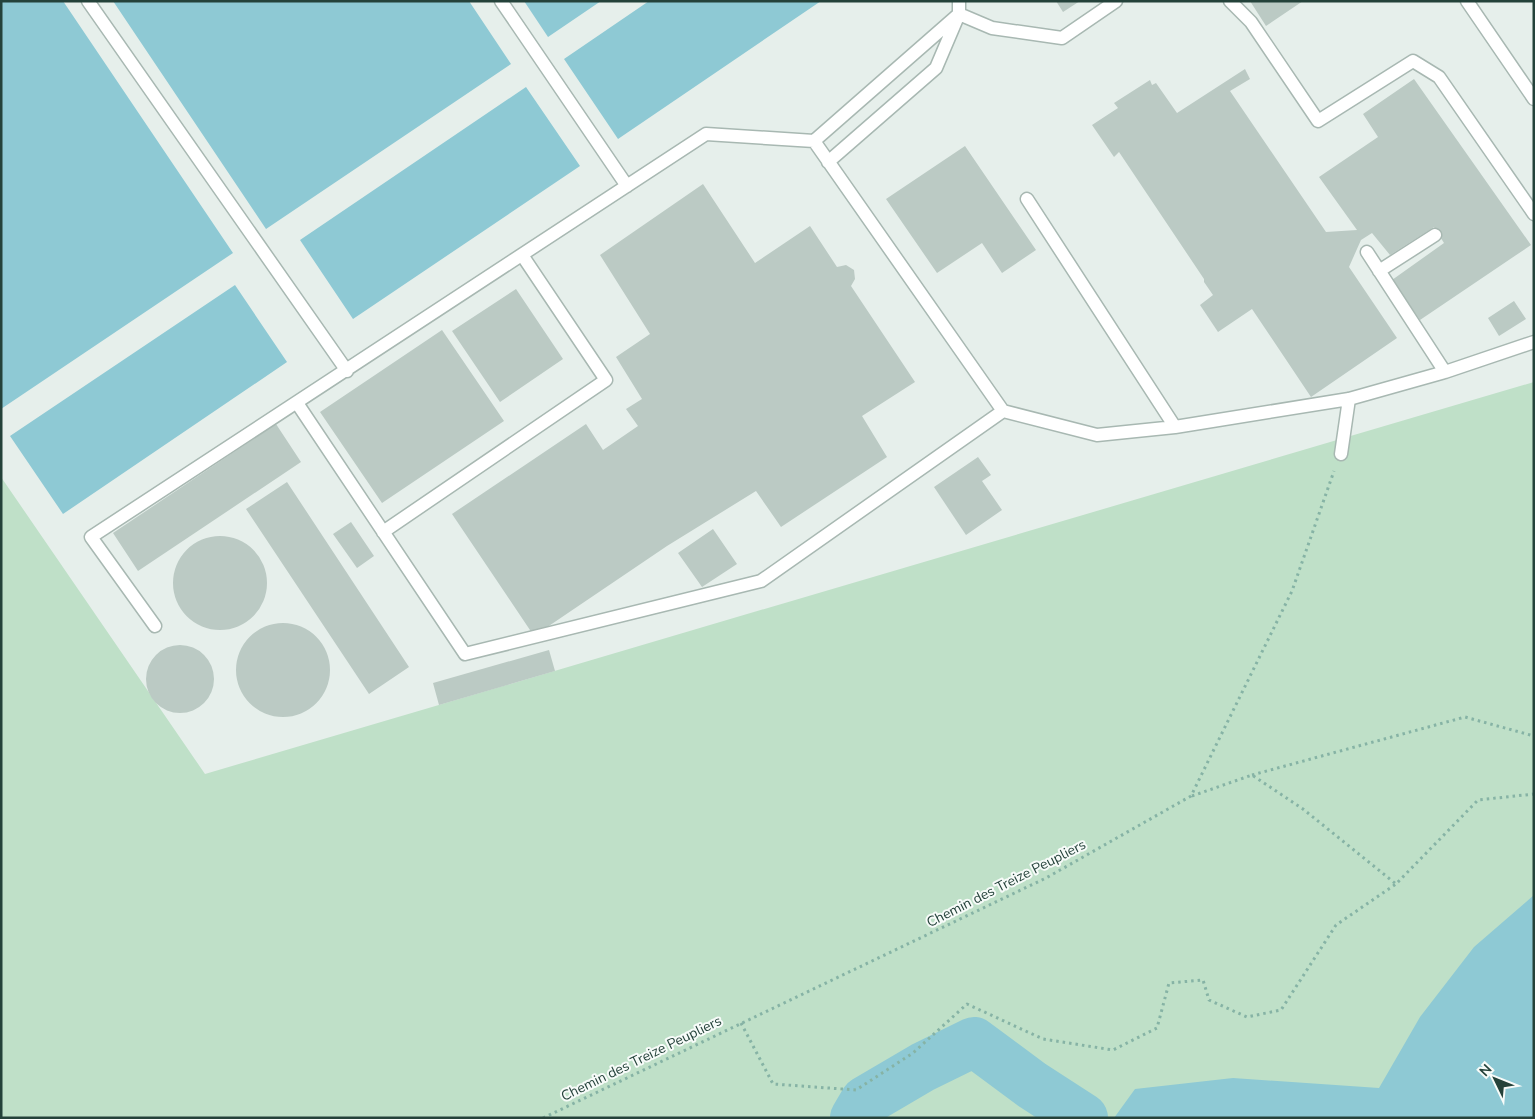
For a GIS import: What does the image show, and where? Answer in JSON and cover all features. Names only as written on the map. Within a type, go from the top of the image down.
[{"type":"lane","points":[[88,1],[346,371]]},
{"type":"lane","points":[[500,1],[627,186]]},
{"type":"lane","points":[[828,162],[936,68],[959,14],[959,1]]},
{"type":"lane","points":[[959,14],[992,28],[1062,38],[1116,1]]},
{"type":"lane","points":[[1230,1],[1251,22],[1318,122],[1413,61],[1439,77],[1534,214]]},
{"type":"lane","points":[[1467,1],[1534,99]]},
{"type":"lane","points":[[155,626],[91,537],[706,134],[814,141],[959,14]]},
{"type":"lane","points":[[814,141],[1003,411],[1097,435],[1175,428],[1349,399],[1445,372],[1534,342]]},
{"type":"lane","points":[[1027,199],[1175,428]]},
{"type":"lane","points":[[1379,271],[1435,235]]},
{"type":"lane","points":[[1367,252],[1445,372]]},
{"type":"lane","points":[[383,532],[606,380],[522,255]]},
{"type":"lane","points":[[1341,454],[1349,399]]},
{"type":"lane","points":[[297,403],[465,654],[761,581],[1003,411]]},
{"type":"path","points":[[1191,796],[1292,591],[1341,454]]},
{"type":"path","name":"Chemin des Treize Peupliers","points":[[543,1118],[1046,878],[1191,796],[1252,775],[1465,717],[1534,736]]},
{"type":"path","points":[[1252,775],[1303,809],[1396,884]]},
{"type":"path","points":[[741,1023],[773,1084],[856,1090],[913,1053],[968,1004],[1043,1040],[1113,1050],[1157,1028],[1169,984],[1203,980],[1209,1000],[1247,1017],[1281,1010],[1336,924],[1396,884],[1478,800],[1534,794]]},
{"type":"green space","points":[[1534,382],[1534,1118],[1,1118],[1,477],[205,774]]},
{"type":"water","points":[[1,1],[63,1],[233,253],[1,409]]},
{"type":"water","points":[[113,1],[469,1],[511,64],[266,229]]},
{"type":"water","points":[[524,1],[601,1],[548,37]]},
{"type":"water","points":[[649,1],[821,1],[618,139],[564,59]]},
{"type":"water","points":[[526,87],[580,166],[353,319],[300,240]]},
{"type":"water","points":[[235,285],[287,362],[63,514],[10,436]]},
{"type":"water","points":[[1534,895],[1534,1118],[1114,1118],[1135,1089],[1233,1078],[1379,1088],[1420,1017],[1474,947]]},
{"type":"building","points":[[1056,1],[1080,1],[1063,12]]},
{"type":"building","points":[[1250,1],[1303,1],[1266,26]]},
{"type":"building","points":[[1245,69],[1250,79],[1230,91],[1326,232],[1357,230],[1319,177],[1378,137],[1363,114],[1414,79],[1531,245],[1420,320],[1392,280],[1444,243],[1434,227],[1390,255],[1372,233],[1361,240],[1349,267],[1397,338],[1311,397],[1252,309],[1218,332],[1200,305],[1213,295],[1204,279],[1119,152],[1114,157],[1092,125],[1118,108],[1114,103],[1150,80],[1152,85],[1156,83],[1177,113]]},
{"type":"building","points":[[965,146],[1036,250],[1002,273],[982,243],[937,273],[886,199]]},
{"type":"building","points":[[703,184],[755,263],[810,226],[837,267],[846,265],[854,270],[855,279],[851,286],[915,382],[862,416],[887,457],[781,527],[756,491],[667,546],[534,636],[452,514],[586,424],[603,450],[638,426],[626,409],[642,399],[616,357],[650,334],[600,255]]},
{"type":"building","points":[[516,289],[563,359],[500,402],[452,331]]},
{"type":"building","points":[[1514,301],[1526,319],[1499,336],[1488,318]]},
{"type":"building","points":[[442,330],[504,421],[382,503],[320,412]]},
{"type":"building","points":[[276,424],[301,462],[138,571],[113,533]]},
{"type":"building","points":[[978,457],[991,475],[982,481],[1002,510],[966,535],[934,487]]},
{"type":"building","points":[[287,482],[409,667],[369,694],[246,509]]},
{"type":"building","points":[[351,522],[374,556],[357,568],[333,534]]},
{"type":"building","points":[[713,529],[737,564],[702,587],[678,553]]},
{"type":"building","points":[[211,536],[229,536],[254,549],[264,565],[267,583],[264,601],[254,617],[229,630],[211,630],[186,617],[173,592],[173,574],[186,549]]},
{"type":"building","points":[[274,623],[292,623],[317,636],[327,652],[330,670],[327,688],[317,704],[292,717],[274,717],[249,704],[236,679],[236,661],[249,636]]},
{"type":"building","points":[[187,645],[199,651],[208,660],[214,672],[212,692],[204,703],[187,713],[173,713],[156,703],[148,692],[146,672],[156,655],[167,647]]},
{"type":"building","points":[[549,650],[555,671],[439,705],[433,683]]},
{"type":"waterway","points":[[855,1118],[865,1101],[923,1067],[974,1042],[1032,1085],[1083,1118]]}]
